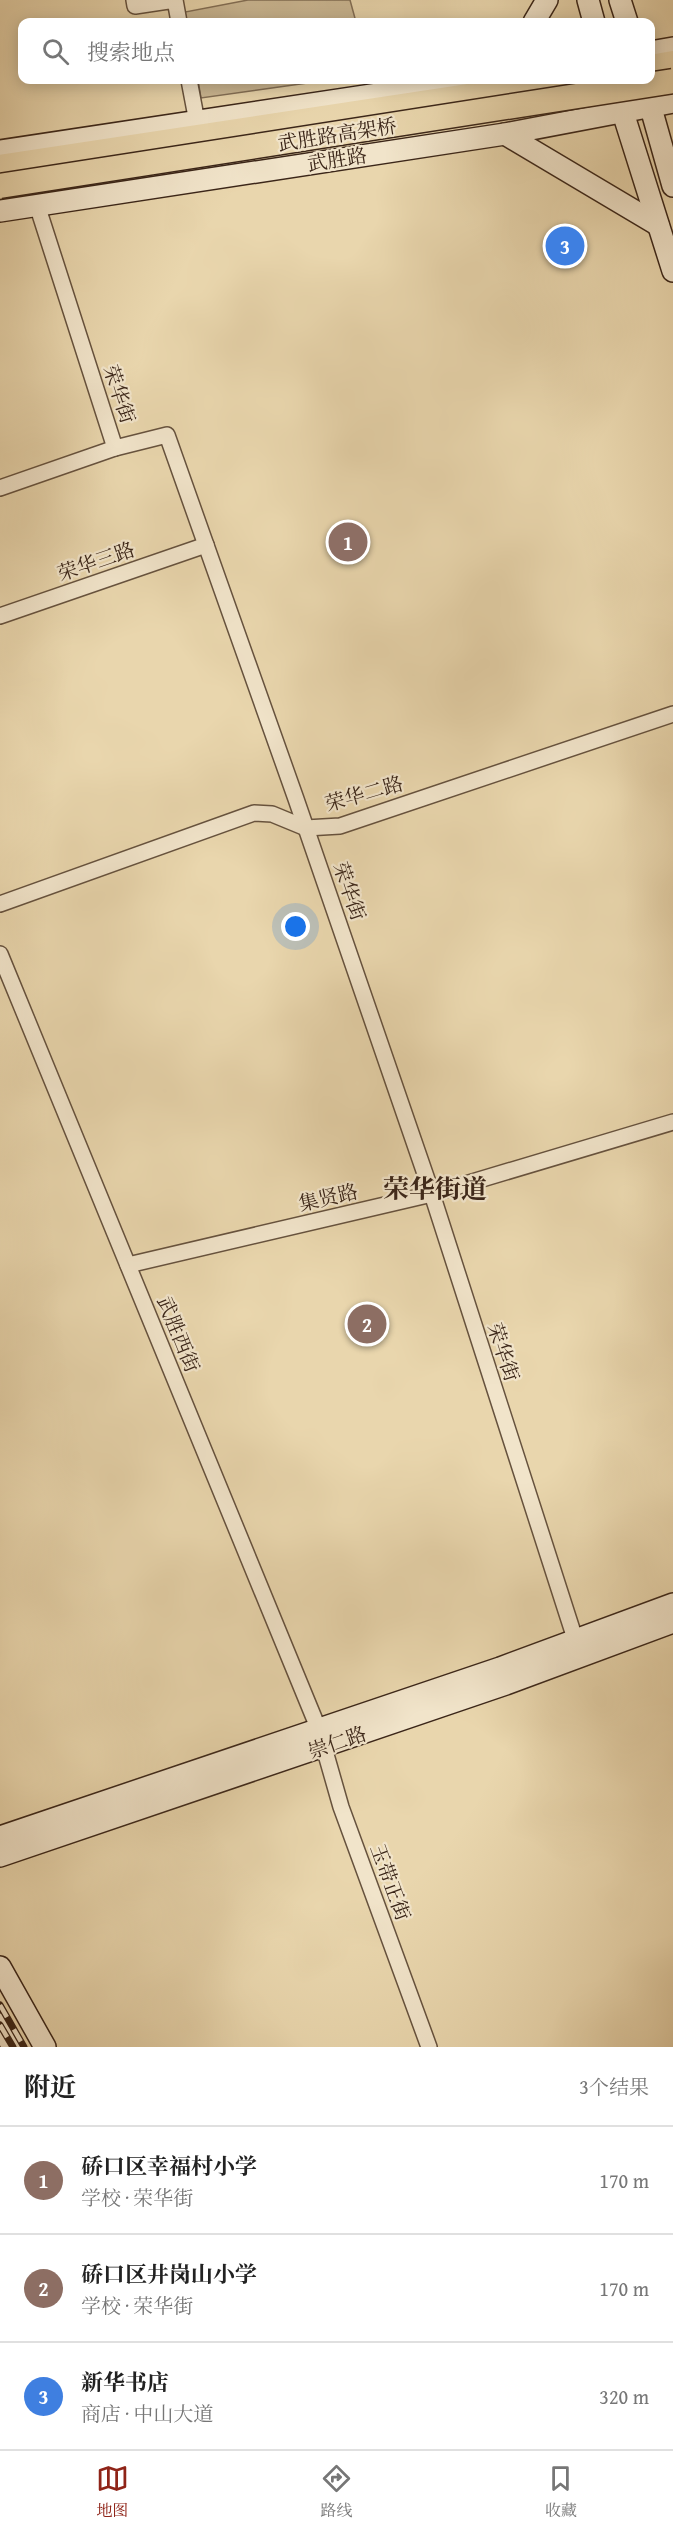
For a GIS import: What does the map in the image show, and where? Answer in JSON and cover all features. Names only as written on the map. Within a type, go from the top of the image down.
[{"type":"main road","points":[[536,18],[547,0]]},
{"type":"main road","points":[[588,0],[593,18]]},
{"type":"main road","points":[[620,0],[626,18]]},
{"type":"main road","points":[[655,51],[673,48]]},
{"type":"main road","points":[[655,66],[673,63]]},
{"type":"main road","name":"武胜路高架桥","points":[[655,84],[673,81]]},
{"type":"main road","points":[[0,152],[445,84]]},
{"type":"main road","name":"武胜路高架桥","points":[[0,167],[547,84]]},
{"type":"main road","points":[[613,84],[673,271]]},
{"type":"main road","points":[[644,84],[673,186]]},
{"type":"main road","name":"武胜路高架桥","points":[[0,186],[654,84]]},
{"type":"main road","name":"武胜路","points":[[0,211],[505,134],[673,102]]},
{"type":"main road","points":[[505,134],[658,225]]},
{"type":"main road","name":"崇仁路","points":[[578,1648],[673,1604]]},
{"type":"main road","name":"崇仁路","points":[[0,1856],[322,1738],[578,1648],[673,1622]]},
{"type":"main road","name":"崇仁路","points":[[0,1837],[322,1738]]},
{"type":"main road","points":[[0,1967],[45,2047]]},
{"type":"main road","points":[[0,2024],[13,2047]]},
{"type":"street","points":[[134,0],[135,6],[175,0],[178,18]]},
{"type":"street","points":[[190,84],[197,122]]},
{"type":"street","name":"荣华街","points":[[37,205],[115,448],[167,435],[432,1194],[578,1648]]},
{"type":"street","points":[[0,488],[115,448]]},
{"type":"street","name":"荣华三路","points":[[0,616],[206,545]]},
{"type":"street","name":"荣华二路","points":[[0,904],[254,813],[272,814],[306,828],[340,826],[673,714]]},
{"type":"street","name":"武胜西街","points":[[0,954],[322,1738]]},
{"type":"street","name":"集贤路","points":[[128,1265],[432,1194],[673,1122]]},
{"type":"street","name":"玉带正街","points":[[322,1738],[341,1807],[429,2047]]},
{"type":"shaded area","points":[[248,0],[350,0],[355,18],[186,18],[185,12]]},
{"type":"shaded area","points":[[199,84],[301,84],[201,98]]},
{"type":"railway","points":[[0,2005],[24,2047]]},
{"type":"railway","points":[[0,2025],[13,2047]]},
{"type":"place","name":"新华书店","points":[[565,246]]},
{"type":"place","name":"硚口区幸福村小学","points":[[348,542]]},
{"type":"place","name":"硚口区井岗山小学","points":[[367,1324]]},
{"type":"district","name":"荣华街道","points":[[435,1188]]}]
